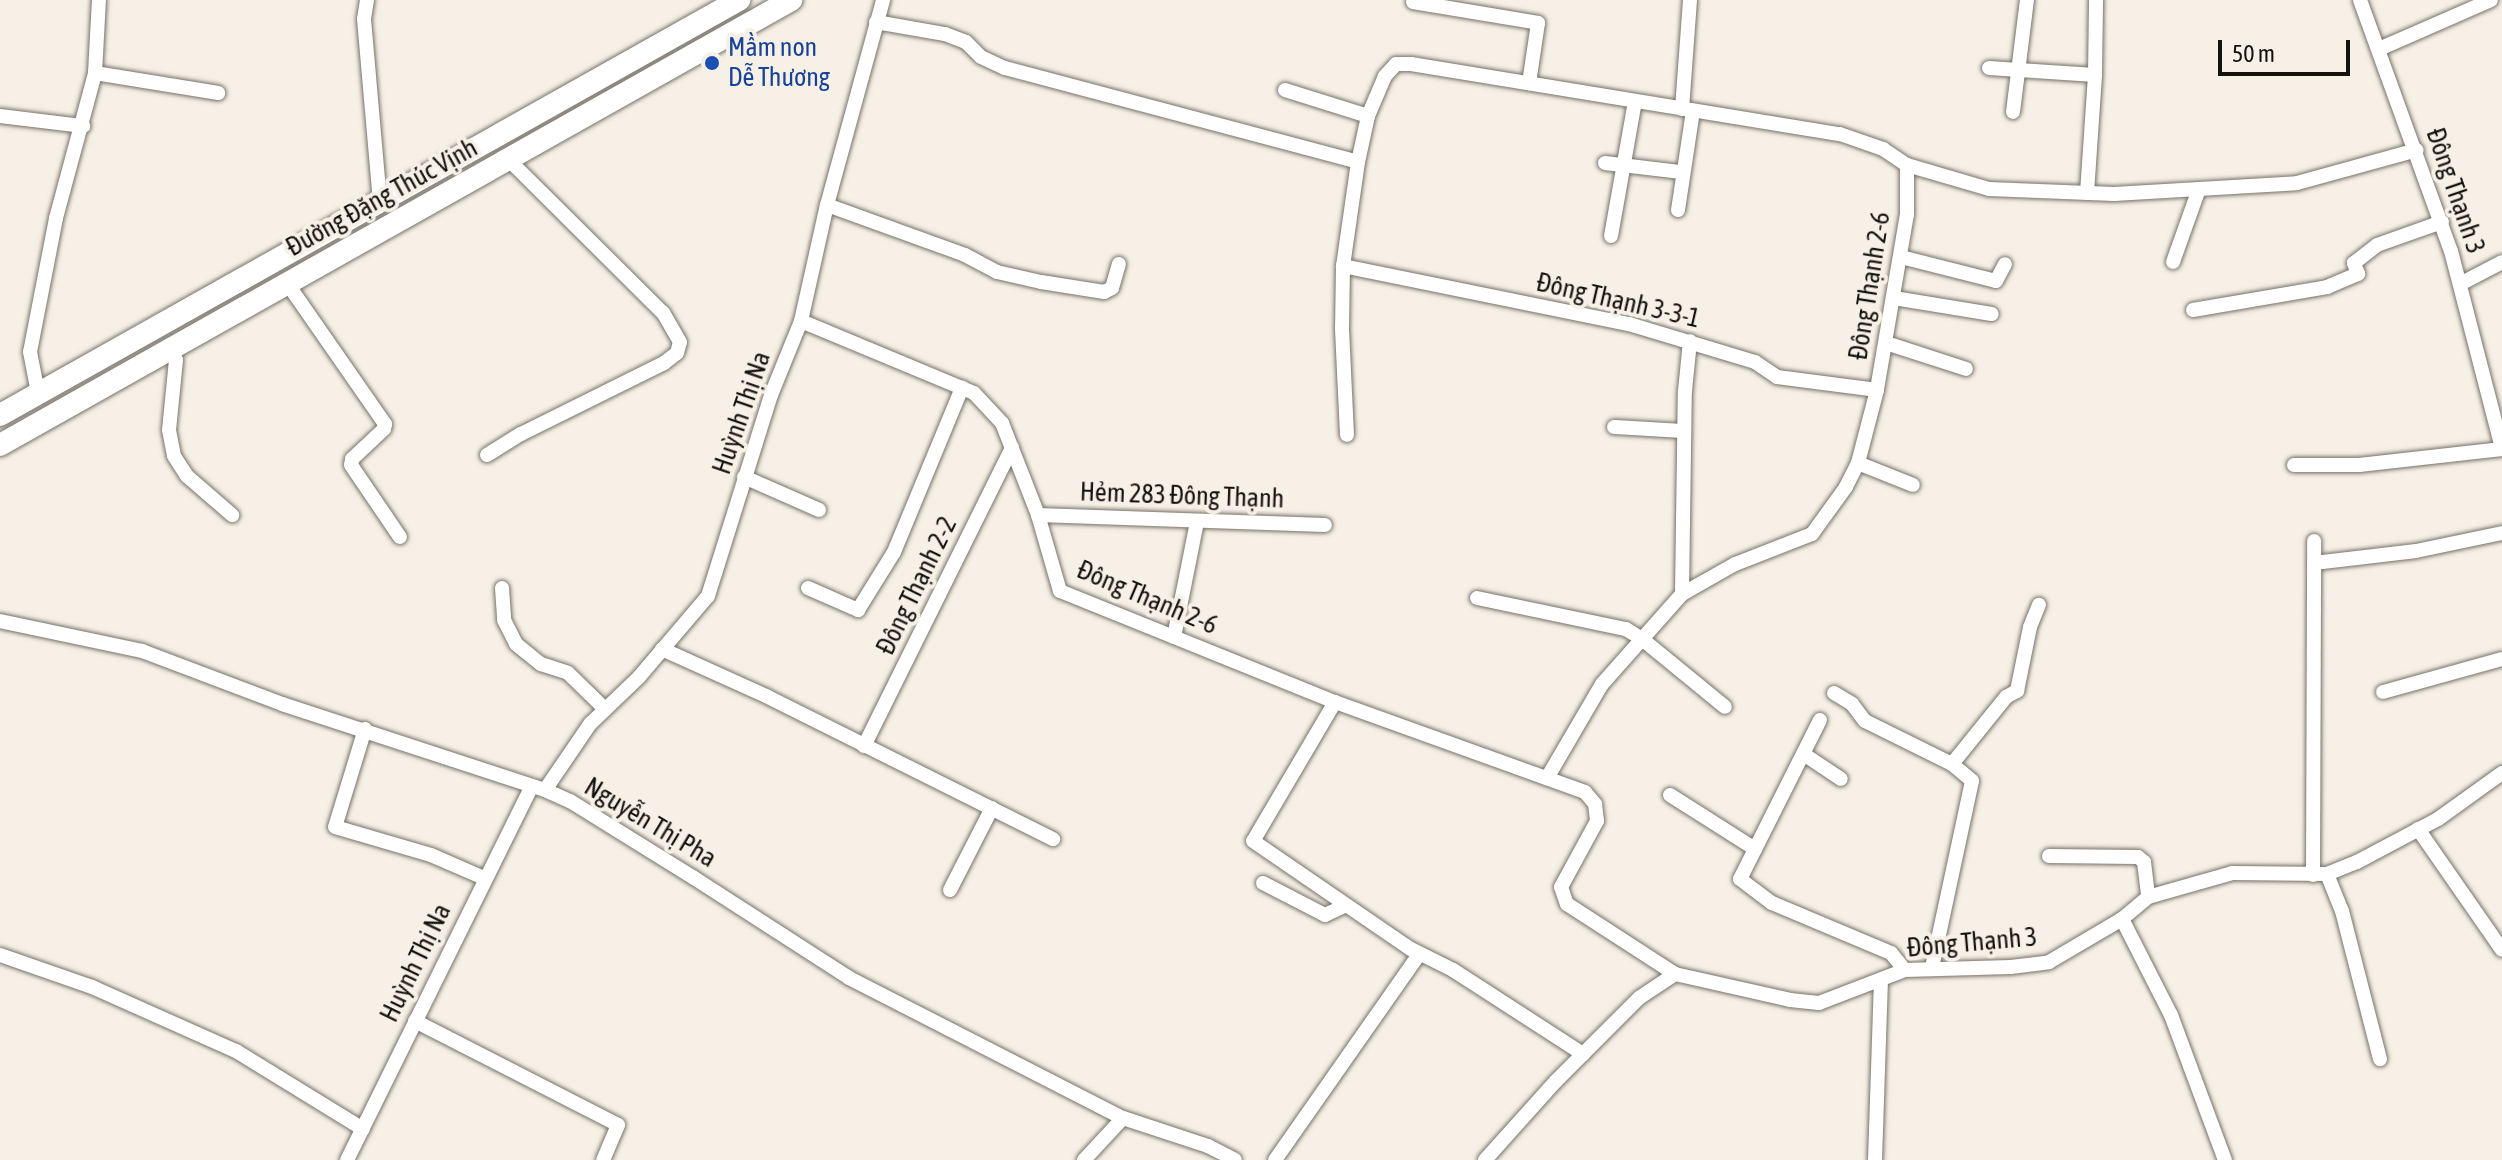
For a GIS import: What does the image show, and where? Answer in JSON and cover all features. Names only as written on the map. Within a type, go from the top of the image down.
[{"type":"main road","name":"Đường Đặng Thúc Vịnh","points":[[0,415],[739,0]]},
{"type":"main road","name":"Đường Đặng Thúc Vịnh","points":[[0,445],[791,0]]},
{"type":"street","points":[[38,393],[30,352],[56,218],[95,73],[99,0]]},
{"type":"street","points":[[367,0],[364,19],[380,201]]},
{"type":"street","name":"Huỳnh Thị Na","points":[[347,1160],[484,878],[538,789],[590,724],[708,596],[771,395],[801,321],[827,205],[883,0]]},
{"type":"street","points":[[1678,210],[1688,110],[1690,0]]},
{"type":"street","points":[[2013,112],[2027,0]]},
{"type":"street","points":[[2087,193],[2095,75],[2096,0]]},
{"type":"street","name":"Đông Thạnh 3","points":[[2360,0],[2442,222],[2460,284],[2486,398],[2502,448]]},
{"type":"street","points":[[2379,49],[2491,0]]},
{"type":"street","points":[[1413,2],[1538,23],[1529,83]]},
{"type":"street","points":[[876,22],[945,34],[966,42],[981,57],[1005,68],[1358,162]]},
{"type":"street","points":[[1347,435],[1342,329],[1343,266],[1368,116],[1389,68],[1411,64],[1840,134],[1883,149],[1907,165],[1989,189],[2087,193],[2297,183],[2417,150]]},
{"type":"street","points":[[1989,68],[2095,75]]},
{"type":"street","points":[[95,73],[218,93]]},
{"type":"street","points":[[1285,90],[1368,116]]},
{"type":"street","points":[[1611,236],[1635,101]]},
{"type":"street","points":[[0,116],[83,126]]},
{"type":"street","points":[[487,455],[532,428],[664,363],[677,353],[680,342],[663,313],[508,159]]},
{"type":"street","points":[[1605,163],[1681,172]]},
{"type":"street","name":"Đông Thạnh 2-6","points":[[1547,778],[1602,684],[1682,594],[1735,564],[1812,534],[1858,463],[1877,390],[1901,257],[1907,214],[1907,165]]},
{"type":"street","points":[[2173,262],[2199,189]]},
{"type":"street","points":[[827,205],[965,255],[997,272],[1041,282],[1104,292],[1112,288],[1119,264]]},
{"type":"street","points":[[2193,310],[2327,287],[2358,274],[2354,263],[2377,245],[2442,222]]},
{"type":"street","points":[[1901,257],[1996,281],[2005,264]]},
{"type":"street","points":[[2460,284],[2502,262]]},
{"type":"street","name":"Đông Thạnh 3-3-1","points":[[1343,266],[1629,324],[1755,362],[1777,377],[1877,390]]},
{"type":"street","points":[[287,283],[385,424],[384,429],[352,459],[351,465],[400,537]]},
{"type":"street","points":[[1894,298],[1992,314]]},
{"type":"street","name":"Đông Thạnh 2-6","points":[[801,321],[974,393],[1002,423],[1038,515],[1060,591],[1335,702],[1585,792],[1595,804],[1597,821],[1561,887],[1567,904],[1675,974]]},
{"type":"street","points":[[1682,594],[1684,431],[1690,341]]},
{"type":"street","points":[[1886,343],[1966,369]]},
{"type":"street","points":[[169,350],[176,360],[169,430],[174,456],[187,476],[232,515]]},
{"type":"street","points":[[808,588],[858,610],[894,552],[962,388]]},
{"type":"street","points":[[1614,427],[1684,431]]},
{"type":"street","name":"Đông Thạnh 2-2","points":[[864,746],[1012,448]]},
{"type":"street","points":[[2294,465],[2359,465],[2502,448]]},
{"type":"street","points":[[1858,463],[1913,485]]},
{"type":"street","points":[[744,477],[819,510]]},
{"type":"street","name":"Hẻm 283 Đông Thạnh","points":[[1038,515],[1080,514],[1197,522],[1325,525]]},
{"type":"street","points":[[1174,637],[1197,522]]},
{"type":"street","points":[[2314,563],[2416,551],[2502,533]]},
{"type":"street","points":[[2314,541],[2320,874],[2342,911],[2380,1059]]},
{"type":"street","points":[[502,588],[504,620],[516,644],[541,664],[568,673],[605,709]]},
{"type":"street","points":[[1477,598],[1626,629],[1725,707]]},
{"type":"street","points":[[1952,764],[2006,697],[2017,691],[2030,627],[2039,605]]},
{"type":"street","name":"Nguyễn Thị Pha","points":[[0,621],[142,651],[282,704],[365,729],[570,801],[849,978],[1123,1118],[1208,1146],[1235,1160]]},
{"type":"street","points":[[662,649],[1053,839]]},
{"type":"street","points":[[2383,692],[2502,659]]},
{"type":"street","points":[[1834,693],[1852,704],[1865,721],[1952,764],[1972,781],[1934,947],[1932,968]]},
{"type":"street","points":[[1335,702],[1253,841],[1419,954],[1453,970],[1583,1054]]},
{"type":"street","points":[[1820,720],[1740,879],[1772,903],[1891,953],[1905,970]]},
{"type":"street","points":[[365,729],[335,827],[431,855],[484,878]]},
{"type":"street","points":[[1805,755],[1841,779]]},
{"type":"street","name":"Đông Thạnh 3","points":[[1675,974],[1790,1000],[1819,1003],[1905,970],[2011,967],[2049,962],[2122,919],[2148,897],[2232,873],[2320,874],[2357,862],[2418,829],[2502,773]]},
{"type":"street","points":[[1670,795],[1755,849]]},
{"type":"street","points":[[950,890],[992,808]]},
{"type":"street","points":[[2418,829],[2502,950]]},
{"type":"street","points":[[2049,856],[2138,857],[2144,862],[2148,897]]},
{"type":"street","points":[[1263,883],[1325,915],[1346,905]]},
{"type":"street","points":[[2122,919],[2171,1015],[2225,1160]]},
{"type":"street","points":[[1275,1160],[1419,954]]},
{"type":"street","points":[[0,955],[92,987],[236,1051],[363,1129]]},
{"type":"street","points":[[1485,1160],[1639,998],[1675,974]]},
{"type":"street","points":[[1875,1160],[1881,980]]},
{"type":"street","points":[[415,1021],[618,1125],[603,1160]]},
{"type":"street","points":[[1084,1160],[1123,1118]]},
{"type":"place","name":"Mầm non Dễ Thương","points":[[712,63]]}]
